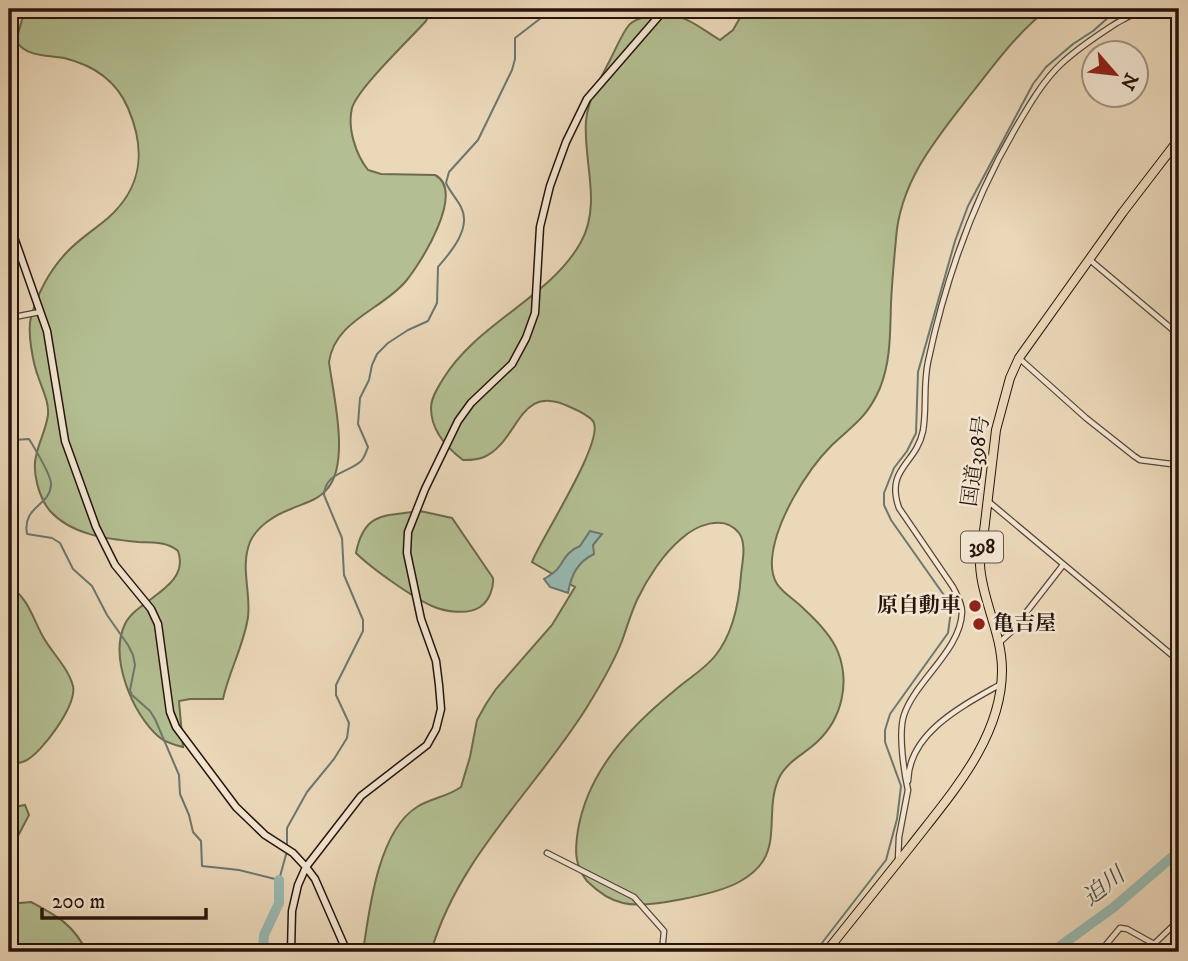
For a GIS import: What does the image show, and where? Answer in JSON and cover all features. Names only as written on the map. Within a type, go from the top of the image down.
[{"type":"highway","name":"国道398号","points":[[826,952],[957,787],[994,720],[1003,669],[1000,643],[981,583],[980,565],[996,430],[1002,403],[1019,358],[1179,139]]},
{"type":"street","points":[[290,952],[292,912],[298,885],[306,867],[361,796],[427,745],[436,729],[441,709],[436,661],[421,619],[407,554],[408,532],[425,489],[458,421],[471,403],[512,364],[526,338],[535,313],[540,227],[550,186],[566,142],[587,99],[664,9]]},
{"type":"street","points":[[908,790],[902,733],[904,715],[948,647],[958,628],[962,612],[960,600],[953,587],[903,514],[895,493],[897,476],[921,439],[925,418],[924,386],[938,321],[982,189],[1026,110],[1061,65],[1105,30],[1131,17],[1139,9]]},
{"type":"street","points":[[9,223],[47,331],[65,441],[96,527],[115,565],[151,609],[158,624],[170,712],[176,727],[236,807],[265,835],[287,849],[306,867],[315,879],[347,952]]},
{"type":"street","points":[[1090,259],[1179,335]]},
{"type":"street","points":[[10,318],[40,312]]},
{"type":"street","points":[[1019,358],[1086,418],[1134,456],[1140,460],[1179,465]]},
{"type":"street","points":[[988,501],[1179,660]]},
{"type":"street","points":[[1000,643],[1012,632],[1063,565]]},
{"type":"street","points":[[898,862],[899,836],[912,759],[939,723],[962,706],[1001,684]]},
{"type":"street","points":[[547,853],[638,900],[664,931],[662,952]]},
{"type":"street","points":[[1100,952],[1120,928],[1154,944],[1179,920]]},
{"type":"green space","points":[[25,9],[433,9],[426,21],[356,99],[352,108],[351,124],[356,149],[368,170],[381,174],[435,175],[443,183],[446,196],[438,227],[406,281],[350,326],[333,348],[329,362],[339,445],[335,476],[320,496],[273,518],[253,536],[246,561],[248,617],[223,699],[179,701],[183,747],[162,739],[140,714],[126,684],[120,652],[121,637],[131,615],[161,592],[177,574],[180,563],[178,551],[159,543],[126,541],[79,531],[50,511],[37,485],[35,462],[48,410],[33,357],[31,317],[45,282],[61,259],[76,243],[108,218],[128,194],[138,167],[139,153],[128,108],[110,82],[85,65],[64,58],[31,53],[16,41]]},
{"type":"green space","points":[[745,9],[1048,9],[1018,37],[992,68],[936,140],[914,177],[899,217],[892,279],[889,346],[880,388],[865,414],[832,445],[802,483],[785,514],[774,545],[772,569],[777,584],[819,624],[838,652],[842,664],[843,688],[838,711],[826,732],[782,772],[775,789],[767,852],[761,864],[746,878],[729,887],[699,895],[648,904],[623,903],[599,892],[587,881],[578,863],[577,837],[583,809],[601,770],[613,752],[642,720],[711,661],[726,638],[734,618],[743,559],[741,537],[733,527],[726,524],[710,524],[694,530],[674,545],[651,575],[635,605],[615,658],[597,691],[567,737],[479,854],[443,918],[431,952],[363,952],[372,894],[384,853],[393,834],[404,818],[417,807],[461,787],[477,720],[486,704],[552,625],[575,587],[532,562],[582,468],[594,432],[593,421],[570,407],[553,401],[540,402],[529,407],[496,449],[482,458],[463,460],[451,450],[437,431],[432,416],[433,397],[458,359],[475,341],[551,279],[568,262],[581,242],[587,228],[591,198],[587,113],[598,83],[629,25],[648,16],[678,16],[720,40],[733,30]]},
{"type":"green space","points":[[420,511],[452,518],[493,578],[490,594],[475,610],[456,612],[432,606],[392,582],[356,553],[364,530],[370,523],[386,516]]},
{"type":"green space","points":[[9,586],[25,601],[42,635],[67,672],[73,686],[73,694],[57,728],[40,749],[25,761],[9,765]]},
{"type":"green space","points":[[25,805],[29,815],[9,853],[9,808]]},
{"type":"green space","points":[[31,902],[64,922],[76,934],[87,952],[9,952],[9,904]]},
{"type":"water","points":[[590,531],[602,534],[593,545],[594,554],[576,570],[568,593],[550,587],[544,579],[556,571],[570,552],[580,546]]},
{"type":"waterway","points":[[287,845],[287,828],[307,792],[347,738],[349,723],[336,695],[336,685],[363,631],[363,620],[344,575],[342,538],[324,495],[325,488],[332,478],[360,462],[368,447],[358,424],[360,398],[377,354],[408,330],[428,321],[437,303],[438,267],[458,239],[464,223],[461,207],[446,183],[449,172],[478,140],[512,70],[515,38],[541,18],[544,9]]},
{"type":"waterway","points":[[815,952],[886,860],[897,819],[901,786],[885,742],[885,730],[890,714],[948,633],[951,611],[946,598],[891,520],[884,505],[884,493],[894,468],[916,433],[918,372],[955,241],[968,206],[1033,84],[1046,67],[1073,44],[1110,16],[1124,9]]},
{"type":"waterway","points":[[9,353],[13,397],[10,435],[14,440],[29,439],[51,481],[46,498],[28,517],[27,534],[52,538],[60,543],[73,569],[92,586],[107,615],[128,645],[135,665],[130,690],[155,719],[179,775],[180,794],[193,832],[201,841],[202,866],[239,870],[279,880],[287,851]]},
{"type":"waterway","name":"迫川","points":[[1052,952],[1114,907],[1179,851]]},
{"type":"waterway","points":[[263,952],[264,935],[279,903],[279,880]]},
{"type":"place","name":"原自動車","points":[[975,606]]},
{"type":"place","name":"亀吉屋","points":[[979,624]]}]
